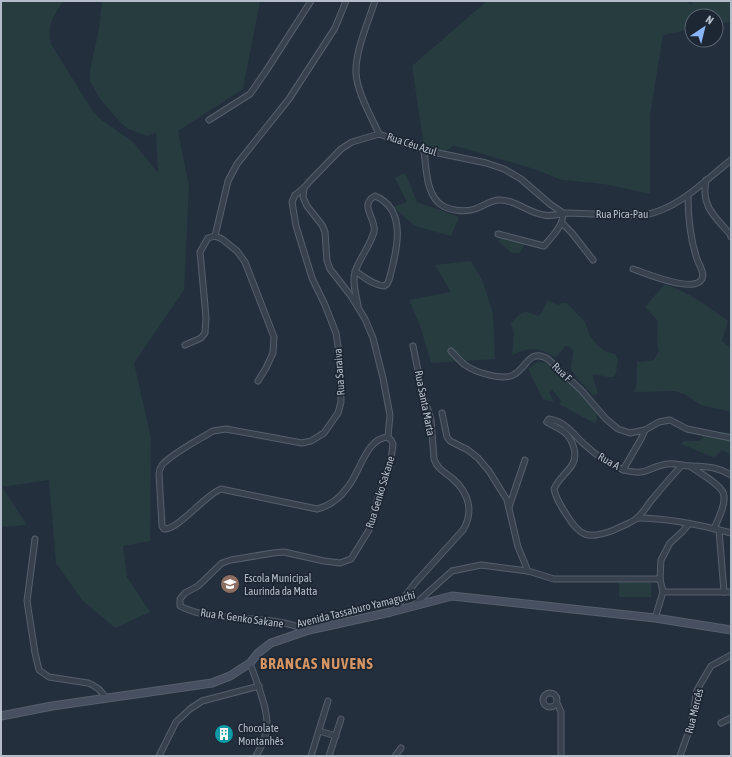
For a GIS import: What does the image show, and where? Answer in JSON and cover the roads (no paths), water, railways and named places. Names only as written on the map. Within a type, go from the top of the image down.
[{"type":"street","points":[[209,120],[250,94],[311,1]]},
{"type":"street","points":[[215,236],[228,181],[237,164],[288,99],[335,28],[346,1]]},
{"type":"street","points":[[375,1],[356,59],[356,74],[362,97],[379,134]]},
{"type":"street","name":"Rua Céu Azul","points":[[304,188],[340,149],[352,142],[379,134],[424,150],[486,163],[504,169],[521,179],[563,213]]},
{"type":"street","name":"Rua Pica-Pau","points":[[424,150],[430,192],[435,200],[443,206],[459,211],[474,209],[490,202],[500,200],[510,202],[545,216],[563,213],[645,215],[656,213],[688,196],[731,160]]},
{"type":"street","points":[[706,180],[704,192],[705,201],[715,218],[731,235]]},
{"type":"street","points":[[304,188],[303,197],[307,206],[322,224],[325,232],[327,261],[330,269],[359,309]]},
{"type":"street","name":"Rua Saraiva","points":[[304,188],[295,195],[292,202],[296,226],[312,278],[336,333],[340,366],[341,402],[338,412],[324,433],[310,441],[302,443],[226,429],[212,431],[179,453],[160,469],[162,526],[164,529],[168,529],[175,525],[210,495],[221,489],[309,508],[322,508],[338,498],[348,488],[356,476],[371,446],[377,440],[383,437],[388,437]]},
{"type":"street","points":[[355,271],[373,283],[384,286],[389,280],[392,270],[398,244],[396,218],[389,206],[375,196],[367,203],[374,230],[368,247],[355,271],[354,281],[359,309]]},
{"type":"street","points":[[633,269],[680,284],[692,285],[703,279],[703,274],[697,260],[690,232],[688,196]]},
{"type":"street","points":[[498,234],[544,246],[562,223],[563,213]]},
{"type":"street","points":[[562,223],[593,260]]},
{"type":"street","points":[[185,345],[201,338],[205,333],[206,317],[200,252],[208,238],[215,236],[222,239],[237,251],[245,262],[274,337],[272,353],[266,368],[258,381]]},
{"type":"street","name":"Rua Genko Sakane","points":[[179,602],[185,593],[198,586],[222,563],[231,560],[284,552],[340,563],[351,559],[370,530],[379,494],[390,467],[393,444],[388,437],[390,415],[373,338],[359,309]]},
{"type":"street","name":"Rua Santa Marta","points":[[393,612],[415,583],[463,530],[468,522],[469,504],[466,494],[454,480],[441,470],[434,459],[430,419],[423,395],[414,346]]},
{"type":"street","name":"Rua F","points":[[451,351],[465,365],[472,369],[495,376],[506,377],[514,375],[535,356],[542,356],[548,359],[582,391],[606,419],[618,429],[630,432],[645,430],[659,422],[670,420],[687,429],[731,438]]},
{"type":"street","points":[[442,413],[447,437],[478,458],[489,471],[507,500],[518,547],[528,571]]},
{"type":"street","name":"Rua A","points":[[637,518],[627,524],[600,535],[590,536],[581,533],[575,528],[556,497],[554,489],[573,464],[575,458],[574,448],[564,432],[547,422],[548,419],[562,424],[602,459],[623,470],[642,472],[666,464],[715,467],[731,474]]},
{"type":"street","points":[[623,470],[645,430]]},
{"type":"street","points":[[509,507],[525,460]]},
{"type":"street","points":[[637,518],[682,465]]},
{"type":"street","points":[[690,466],[715,483],[722,490],[724,495],[717,529],[724,592]]},
{"type":"street","points":[[637,518],[650,518],[689,524],[731,533]]},
{"type":"street","points":[[655,618],[663,592],[660,579],[662,560],[665,551],[670,543],[689,524]]},
{"type":"street","points":[[35,539],[27,601],[39,670],[49,677],[94,685],[99,688],[106,698]]},
{"type":"street","points":[[412,607],[452,571],[481,565],[528,571],[554,578],[660,579]]},
{"type":"street","points":[[663,592],[731,592]]},
{"type":"street","name":"Avenida Tassaburo Yamaguchi","points":[[1,716],[52,706],[212,683],[230,676],[250,663],[258,653],[272,643],[309,630],[393,612],[452,596],[655,618],[731,630]]},
{"type":"street","name":"Rua R. Genko Sakane","points":[[179,602],[180,606],[186,610],[212,615],[278,622],[309,630]]},
{"type":"street","name":"Rua Mercês","points":[[680,756],[691,725],[697,690],[711,666],[731,655]]},
{"type":"street","points":[[250,663],[259,686],[266,713],[267,732],[256,756]]},
{"type":"street","points":[[159,756],[176,722],[190,709],[202,701],[259,686]]},
{"type":"street","points":[[311,756],[328,701]]},
{"type":"street","points":[[557,703],[562,712],[561,756]]},
{"type":"street","points":[[329,756],[341,718]]},
{"type":"street","points":[[721,723],[731,718]]},
{"type":"street","points":[[319,731],[336,736]]},
{"type":"street","points":[[395,756],[401,748]]},
{"type":"place","name":"Escola Municipal Laurinda da Matta","points":[[230,584]]},
{"type":"place","name":"Chocolate Montanhês","points":[[224,734]]},
{"type":"district","name":"BRANCAS NUVENS","points":[[317,664]]}]
